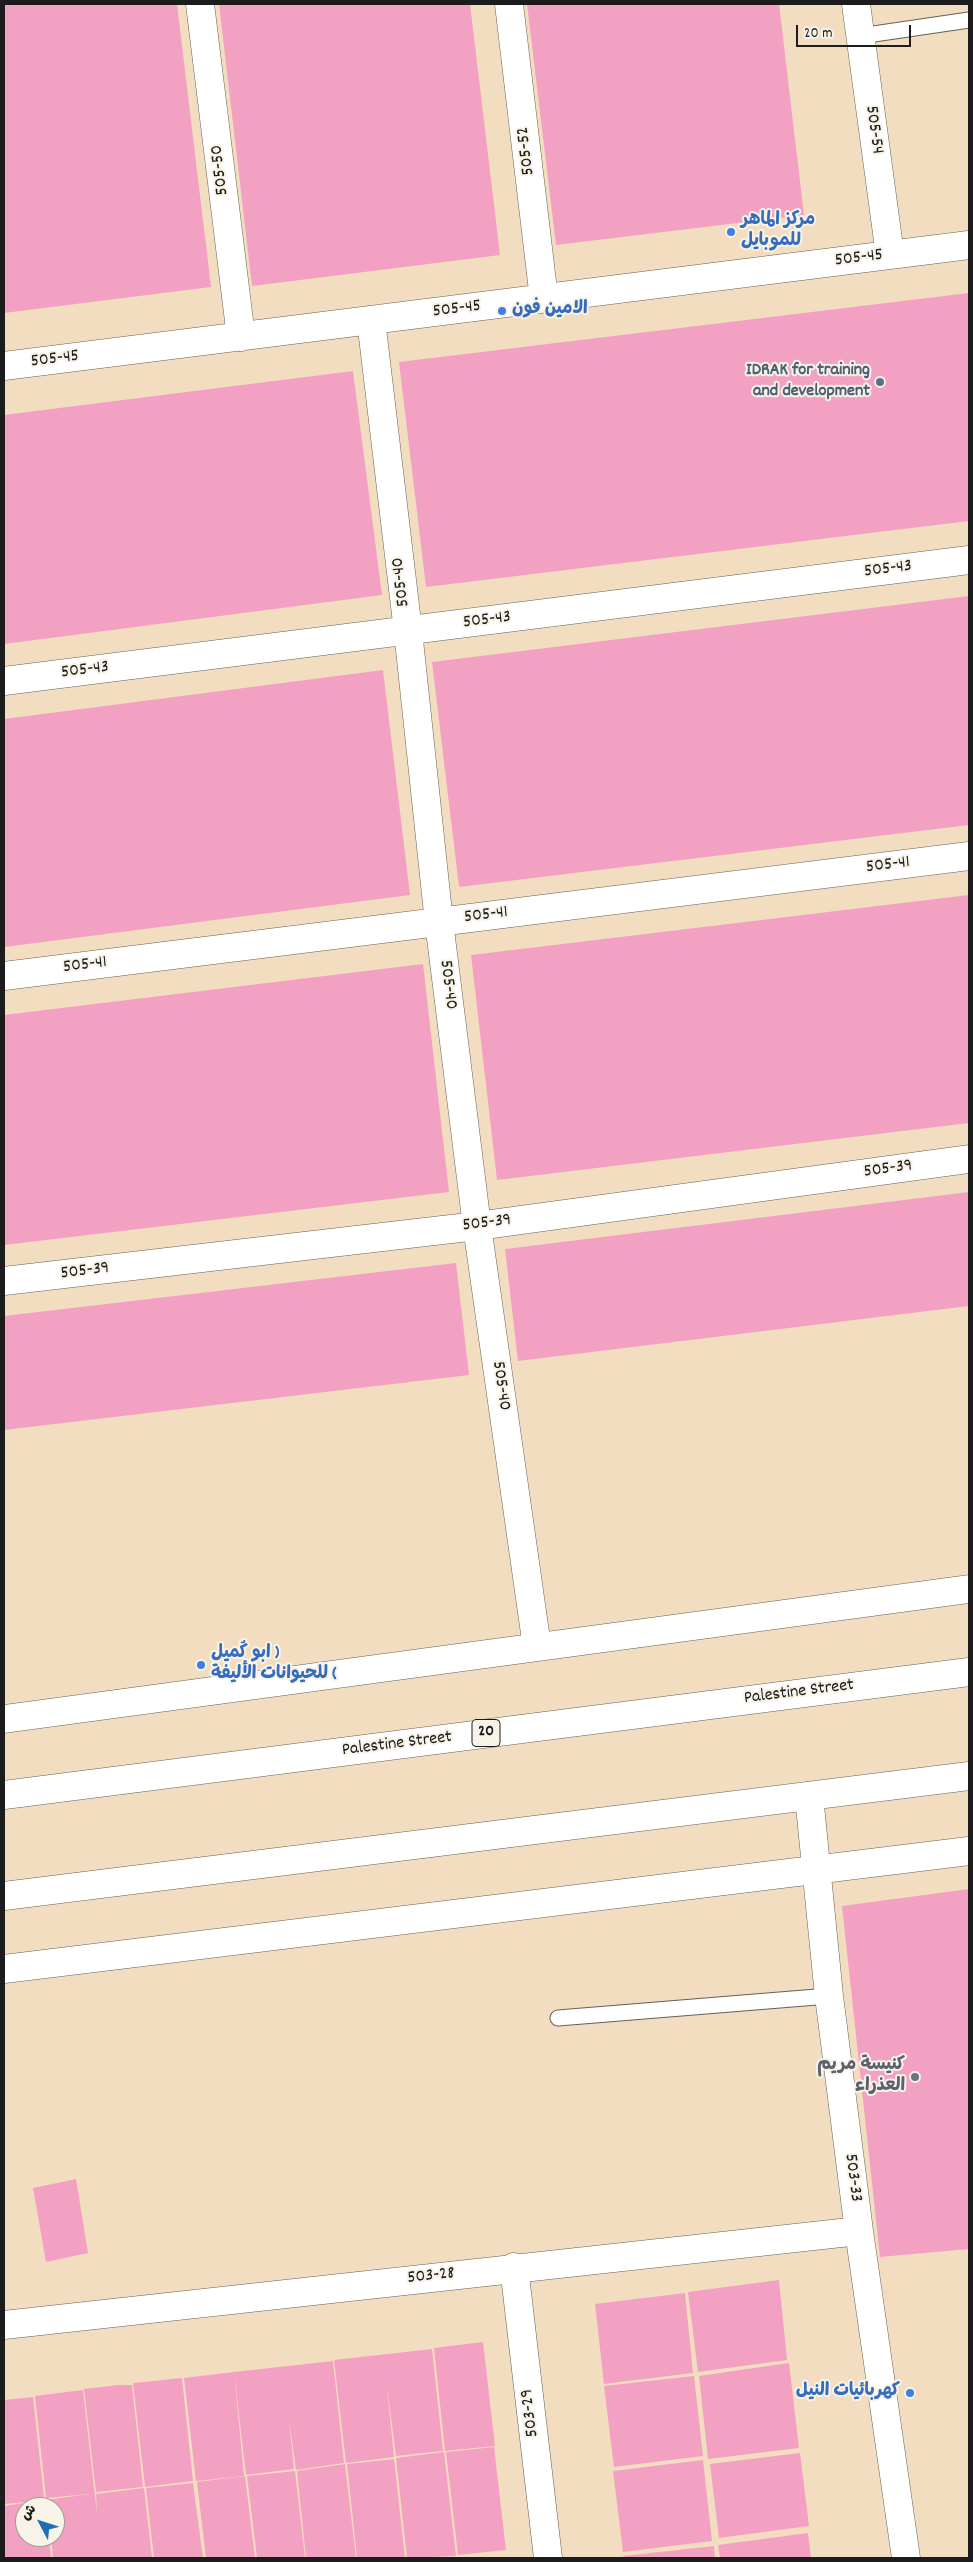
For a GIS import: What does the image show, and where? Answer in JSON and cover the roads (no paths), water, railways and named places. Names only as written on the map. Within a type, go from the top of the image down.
[{"type":"street","name":"505-50","points":[[200,4],[241,337]]},
{"type":"street","name":"505-52","points":[[509,4],[544,299]]},
{"type":"street","name":"505-54","points":[[856,4],[890,255]]},
{"type":"street","name":"505-45","points":[[4,366],[969,245]]},
{"type":"street","name":"505-40","points":[[371,320],[408,631],[439,922],[477,1226],[537,1648]]},
{"type":"street","name":"505-43","points":[[4,681],[969,560]]},
{"type":"street","name":"505-41","points":[[4,976],[969,856]]},
{"type":"street","name":"505-39","points":[[4,1282],[477,1226],[969,1159]]},
{"type":"street","points":[[4,1719],[969,1589]]},
{"type":"street","name":"Palestine Street","points":[[4,1795],[969,1672]]},
{"type":"street","points":[[4,1896],[969,1776]]},
{"type":"street","name":"503-33","points":[[809,1796],[829,1996],[859,2231],[906,2558]]},
{"type":"street","points":[[4,1969],[969,1851]]},
{"type":"street","name":"503-28","points":[[4,2325],[514,2267],[859,2231]]},
{"type":"street","name":"503-29","points":[[514,2267],[548,2558]]},
{"type":"lane","points":[[860,36],[969,20]]},
{"type":"lane","points":[[558,2018],[829,1996]]},
{"type":"place","name":"مركز الماهر للموبايل","points":[[731,232]]},
{"type":"place","name":"الامين فون","points":[[502,311]]},
{"type":"place","name":"IDRAK for training and development","points":[[880,382]]},
{"type":"place","name":"ابو كُميل ) للحيوانات الأليفة (","points":[[201,1665]]},
{"type":"place","name":"كنيسة مريم العذراء","points":[[915,2077]]},
{"type":"place","name":"كهربائيات النيل","points":[[910,2393]]}]
